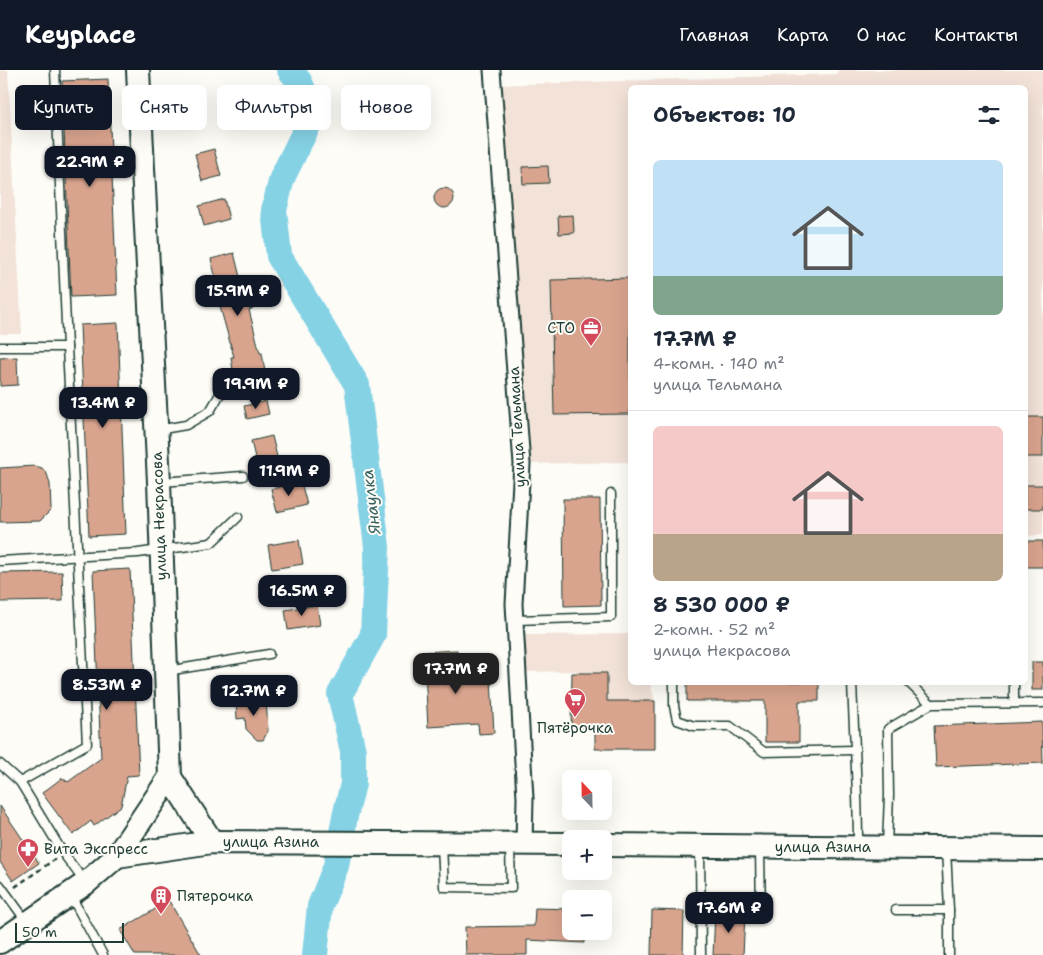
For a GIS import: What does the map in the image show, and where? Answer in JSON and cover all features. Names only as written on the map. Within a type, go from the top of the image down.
[{"type":"street","name":"улица Некрасова","points":[[138,70],[159,482],[170,777]]},
{"type":"street","name":"улица Тельмана","points":[[492,70],[522,464],[514,604],[525,798],[517,844]]},
{"type":"street","points":[[0,942],[78,888],[117,856],[170,777],[212,842]]},
{"type":"street","name":"улица Азина","points":[[117,856],[212,842],[562,844]]},
{"type":"street","name":"улица Азина","points":[[612,845],[1043,849]]},
{"type":"lane","points":[[20,782],[87,744],[67,346],[56,70]]},
{"type":"lane","points":[[0,347],[67,346]]},
{"type":"lane","points":[[155,431],[186,426],[210,411],[223,389]]},
{"type":"lane","points":[[159,482],[243,476]]},
{"type":"lane","points":[[516,620],[611,617],[611,494]]},
{"type":"lane","points":[[0,561],[161,551],[211,543],[238,517]]},
{"type":"lane","points":[[165,672],[269,654]]},
{"type":"lane","points":[[674,685],[674,706],[677,720],[694,726],[730,726],[764,752],[854,750]]},
{"type":"lane","points":[[852,685],[854,750],[858,796],[858,846]]},
{"type":"lane","points":[[911,685],[931,704]]},
{"type":"lane","points":[[1014,685],[1014,703]]},
{"type":"lane","points":[[887,847],[888,729],[931,704],[1043,703]]},
{"type":"lane","points":[[0,764],[20,782],[63,853],[103,955]]},
{"type":"lane","points":[[442,843],[444,887],[511,888],[517,844]]},
{"type":"lane","points":[[700,846],[701,955]]},
{"type":"lane","points":[[760,847],[761,916]]},
{"type":"lane","points":[[946,848],[949,955]]},
{"type":"lane","points":[[0,885],[28,923]]},
{"type":"lane","points":[[896,910],[948,910]]},
{"type":"path","points":[[6,893],[63,853]]},
{"type":"shaded area","points":[[0,70],[8,70],[22,334],[0,334]]},
{"type":"shaded area","points":[[838,70],[1043,70],[1043,535],[1028,536],[1028,85],[628,85],[628,462],[522,464],[494,85],[837,74]]},
{"type":"shaded area","points":[[628,634],[628,685],[651,685],[655,701],[595,701],[576,671],[526,672],[525,635]]},
{"type":"building","points":[[108,79],[108,85],[62,85],[62,81]]},
{"type":"building","points":[[64,130],[110,130],[117,295],[71,297]]},
{"type":"building","points":[[214,149],[221,176],[202,181],[195,154]]},
{"type":"building","points":[[548,166],[549,183],[523,184],[522,167]]},
{"type":"building","points":[[444,188],[451,191],[454,198],[451,205],[444,208],[437,205],[434,198],[437,191]]},
{"type":"building","points":[[224,199],[229,219],[204,226],[199,206]]},
{"type":"building","points":[[573,215],[574,233],[559,234],[558,216]]},
{"type":"building","points":[[234,253],[243,289],[248,288],[253,308],[249,310],[260,353],[262,353],[265,372],[234,377],[231,357],[234,357],[217,296],[220,295],[211,259]]},
{"type":"building","name":"СТО","points":[[628,278],[628,414],[554,415],[551,280]]},
{"type":"building","points":[[118,323],[126,534],[89,536],[80,325]]},
{"type":"building","points":[[17,357],[18,385],[0,386],[0,358]]},
{"type":"building","points":[[266,401],[269,414],[247,419],[244,406]]},
{"type":"building","points":[[1028,417],[1043,417],[1043,457],[1028,457]]},
{"type":"building","points":[[272,436],[278,461],[257,466],[251,441]]},
{"type":"building","points":[[35,466],[42,468],[47,474],[50,484],[51,510],[40,521],[0,522],[0,468]]},
{"type":"building","points":[[301,482],[307,505],[277,512],[271,489]]},
{"type":"building","points":[[1028,485],[1043,485],[1043,509],[1028,509]]},
{"type":"building","points":[[563,499],[600,499],[601,605],[564,606]]},
{"type":"building","points":[[299,540],[303,564],[272,569],[268,545]]},
{"type":"building","points":[[1028,541],[1043,541],[1043,567],[1028,567]]},
{"type":"building","points":[[130,569],[139,775],[127,776],[121,806],[94,826],[91,821],[73,835],[42,793],[62,778],[68,782],[101,758],[93,571]]},
{"type":"building","points":[[62,572],[63,601],[0,602],[0,573]]},
{"type":"building","points":[[317,605],[320,625],[288,630],[285,610]]},
{"type":"building","points":[[457,650],[458,682],[491,680],[494,733],[479,734],[478,724],[428,727],[424,652]]},
{"type":"building","points":[[1032,662],[1043,662],[1043,690],[1032,690]]},
{"type":"building","points":[[572,673],[607,673],[607,701],[655,701],[655,749],[595,749],[595,728],[571,728]]},
{"type":"building","points":[[687,685],[819,685],[819,701],[799,701],[799,742],[765,742],[765,701],[687,701]]},
{"type":"building","points":[[266,699],[268,731],[263,740],[257,740],[246,729],[245,718],[237,719],[236,701]]},
{"type":"building","points":[[1042,722],[1043,763],[936,767],[934,726]]},
{"type":"building","points":[[0,806],[39,863],[13,881],[0,862]]},
{"type":"building","name":"Пятерочка","points":[[169,901],[201,955],[135,955],[120,930]]},
{"type":"building","points":[[535,908],[562,909],[562,940],[584,940],[584,943],[527,940],[527,955],[466,955],[465,927],[534,926]]},
{"type":"building","points":[[652,910],[684,911],[683,955],[651,955]]},
{"type":"building","points":[[715,913],[745,915],[743,955],[713,955]]},
{"type":"waterway","name":"Янаулка","points":[[290,70],[299,81],[314,113],[282,178],[274,210],[279,256],[357,385],[377,547],[373,635],[340,694],[353,751],[353,784],[336,866],[320,906],[315,955]]},
{"type":"place","name":"СТО","points":[[591,347]]},
{"type":"place","name":"Пятёрочка","points":[[575,718]]},
{"type":"place","name":"Вита Экспресс","points":[[28,868]]},
{"type":"place","name":"Пятерочка","points":[[161,915]]}]
